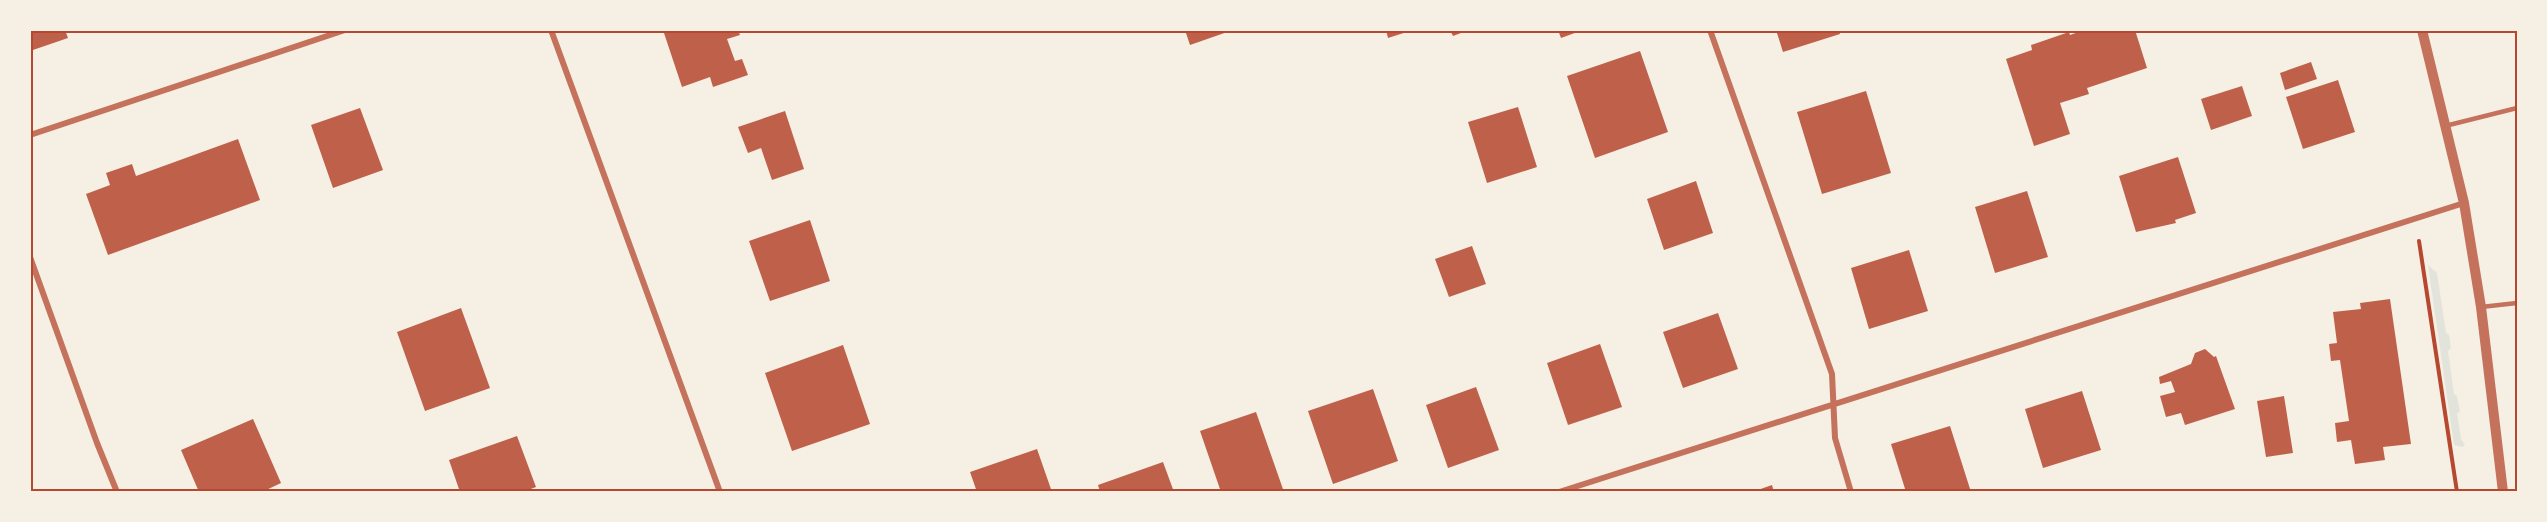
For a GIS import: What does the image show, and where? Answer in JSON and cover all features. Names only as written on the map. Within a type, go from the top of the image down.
[{"type":"street","points":[[30,135],[345,30]]},
{"type":"street","points":[[551,30],[720,492]]},
{"type":"street","points":[[1710,30],[1832,374],[1835,438],[1851,492]]},
{"type":"street","points":[[2422,30],[2464,203],[2481,307],[2503,492]]},
{"type":"street","points":[[1559,492],[2464,203]]},
{"type":"street","points":[[30,256],[97,443],[117,492]]},
{"type":"lane","points":[[2445,126],[2517,108]]},
{"type":"lane","points":[[2481,307],[2517,303]]},
{"type":"path","points":[[2415,219],[2457,492]]},
{"type":"shaded area","points":[[2428,265],[2437,273],[2446,333],[2449,335],[2451,348],[2448,351],[2454,394],[2457,396],[2460,412],[2457,413],[2461,439],[2465,445],[2462,447],[2454,445]]},
{"type":"building","points":[[30,30],[65,30],[68,38],[30,51]]},
{"type":"building","points":[[663,30],[738,30],[740,35],[727,39],[735,61],[742,59],[748,75],[713,87],[710,77],[682,87]]},
{"type":"building","points":[[1185,30],[1233,30],[1190,45]]},
{"type":"building","points":[[1386,30],[1413,30],[1388,38]]},
{"type":"building","points":[[1450,30],[1469,30],[1453,36]]},
{"type":"building","points":[[1558,30],[1583,30],[1561,38]]},
{"type":"building","points":[[1776,30],[1839,30],[1840,34],[1783,52]]},
{"type":"building","points":[[2084,30],[2135,30],[2147,68],[2087,88],[2089,94],[2060,103],[2070,134],[2034,146],[2006,59],[2032,50],[2031,45],[2069,32],[2070,35]]},
{"type":"building","points":[[1640,51],[1668,132],[1595,158],[1567,76]]},
{"type":"building","points":[[2311,62],[2317,79],[2285,90],[2280,73]]},
{"type":"building","points":[[2338,80],[2355,132],[2303,149],[2286,97]]},
{"type":"building","points":[[2242,86],[2252,116],[2211,130],[2201,99]]},
{"type":"building","points":[[1866,91],[1891,173],[1822,194],[1797,112]]},
{"type":"building","points":[[1518,107],[1537,167],[1487,183],[1468,122]]},
{"type":"building","points":[[360,108],[383,170],[333,188],[311,125]]},
{"type":"building","points":[[785,111],[804,169],[772,180],[761,148],[748,153],[738,127]]},
{"type":"building","points":[[238,139],[260,200],[108,255],[86,194],[110,185],[106,173],[132,164],[136,176]]},
{"type":"building","points":[[2178,157],[2196,213],[2175,220],[2176,223],[2136,232],[2119,176]]},
{"type":"building","points":[[1696,181],[1713,233],[1664,250],[1647,199]]},
{"type":"building","points":[[2027,191],[2048,257],[1995,273],[1975,207]]},
{"type":"building","points":[[810,220],[830,281],[770,301],[749,241]]},
{"type":"building","points":[[1472,246],[1486,284],[1449,297],[1435,259]]},
{"type":"building","points":[[1909,250],[1928,311],[1869,329],[1851,268]]},
{"type":"building","points":[[2390,299],[2411,444],[2383,447],[2385,460],[2355,464],[2351,440],[2337,442],[2335,423],[2349,421],[2340,360],[2331,361],[2329,344],[2337,343],[2333,312],[2361,309],[2360,303]]},
{"type":"building","points":[[461,308],[490,388],[425,411],[397,332]]},
{"type":"building","points":[[1718,313],[1738,369],[1683,388],[1663,332]]},
{"type":"building","points":[[1600,344],[1622,407],[1568,425],[1547,363]]},
{"type":"building","points":[[843,345],[870,424],[792,451],[765,373]]},
{"type":"building","points":[[2205,349],[2214,357],[2216,356],[2235,409],[2185,425],[2181,413],[2166,417],[2160,396],[2175,392],[2171,381],[2160,384],[2159,377],[2191,364],[2195,353]]},
{"type":"building","points":[[1476,387],[1499,450],[1448,468],[1426,405]]},
{"type":"building","points":[[1373,389],[1398,461],[1333,484],[1308,411]]},
{"type":"building","points":[[2082,391],[2101,450],[2043,468],[2025,409]]},
{"type":"building","points":[[2284,396],[2293,453],[2266,457],[2257,401]]},
{"type":"building","points":[[1256,412],[1284,492],[1221,492],[1200,431]]},
{"type":"building","points":[[253,419],[281,483],[262,492],[199,492],[181,450]]},
{"type":"building","points":[[1950,426],[1971,492],[1906,492],[1891,444]]},
{"type":"building","points":[[517,436],[536,487],[523,492],[460,492],[449,460]]},
{"type":"building","points":[[1037,449],[1052,492],[977,492],[970,472]]},
{"type":"building","points":[[1163,462],[1174,492],[1100,492],[1098,485]]},
{"type":"building","points":[[1772,485],[1774,492],[1752,492]]}]
